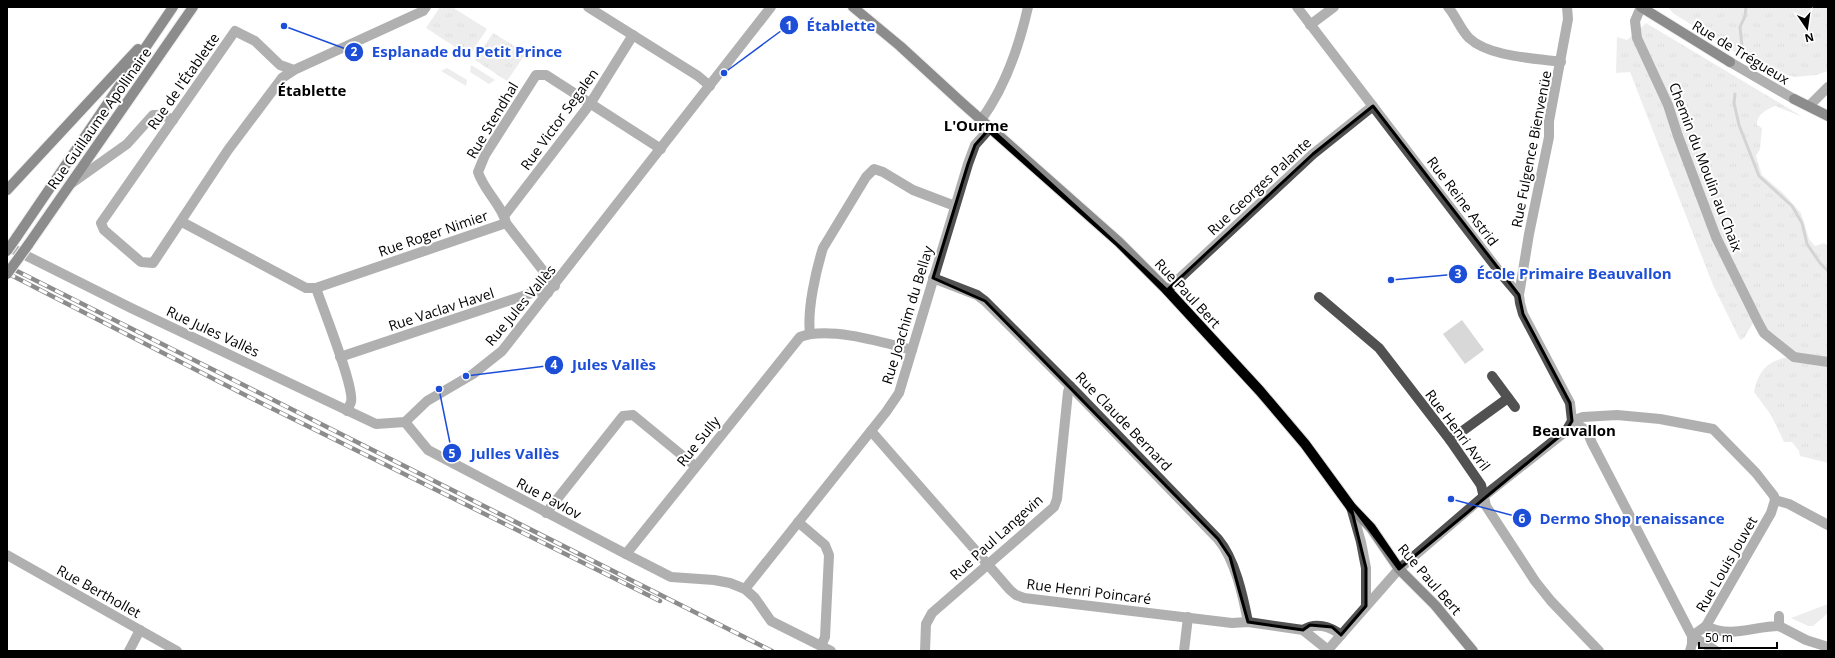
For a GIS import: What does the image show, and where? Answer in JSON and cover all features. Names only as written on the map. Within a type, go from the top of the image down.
[{"type":"main road","name":"Rue Guillaume Apollinaire","points":[[7,251],[172,7]]},
{"type":"main road","name":"Rue Guillaume Apollinaire","points":[[7,274],[193,7]]},
{"type":"main road","name":"Rue Paul Bert","points":[[853,7],[900,46],[1119,242],[1168,290],[1260,390],[1305,444],[1351,507],[1371,528],[1399,569],[1435,605],[1473,651]]},
{"type":"main road","name":"Rue de Trégueux","points":[[1641,7],[1730,62]]},
{"type":"main road","points":[[7,190],[161,24]]},
{"type":"main road","name":"Rue de Trégueux","points":[[1794,99],[1828,116]]},
{"type":"street","points":[[294,70],[423,11],[426,7]]},
{"type":"street","points":[[588,7],[698,76],[710,86]]},
{"type":"street","name":"Rue Jules Vallès","points":[[7,246],[130,308],[376,424],[405,422],[427,402],[473,374],[502,352],[552,290],[771,7]]},
{"type":"street","points":[[981,120],[993,103],[1017,50],[1028,7]]},
{"type":"street","name":"Rue Reine Astrid","points":[[1297,7],[1502,275],[1519,295],[1523,314],[1570,403],[1572,421]]},
{"type":"street","points":[[1310,25],[1334,7]]},
{"type":"street","points":[[1448,7],[1468,38],[1482,47],[1496,51],[1561,62]]},
{"type":"street","name":"Chemin du Moulin au Chaix","points":[[1641,7],[1635,21],[1637,38],[1668,105],[1716,237],[1759,324],[1764,333],[1794,357],[1828,362]]},
{"type":"street","name":"Rue Fulgence Bienvenüe","points":[[1519,295],[1529,234],[1549,137],[1549,121],[1561,62],[1568,19],[1568,8]]},
{"type":"street","name":"Rue de l'Établette","points":[[235,31],[255,41],[280,65],[294,70],[282,78],[228,150],[153,264],[141,262],[104,230],[101,223],[235,31]]},
{"type":"street","name":"Rue Victor Segalen","points":[[505,219],[590,104],[633,35]]},
{"type":"street","name":"Rue de Trégueux","points":[[1730,62],[1794,99]]},
{"type":"street","name":"Rue Stendhal","points":[[505,219],[482,184],[478,172],[485,155],[536,75],[546,75],[661,149]]},
{"type":"street","points":[[1809,106],[1828,87]]},
{"type":"street","name":"Rue Georges Palante","points":[[1168,290],[1313,154],[1373,106]]},
{"type":"street","points":[[70,184],[127,144],[153,115],[163,115],[172,120]]},
{"type":"street","name":"Rue Joachim du Bellay","points":[[745,589],[871,431],[899,393],[968,164],[975,145],[990,128]]},
{"type":"street","points":[[912,350],[862,338],[810,333],[809,315],[823,248],[866,177],[874,169],[884,172],[913,190],[955,206]]},
{"type":"street","name":"Rue Roger Nimier","points":[[316,288],[505,219],[552,290]]},
{"type":"street","points":[[182,222],[306,288],[316,288],[351,392],[351,402],[347,410]]},
{"type":"street","name":"Rue Claude Bernard","points":[[933,278],[977,295],[985,301],[1070,386],[1225,547],[1230,557],[1248,622]]},
{"type":"street","name":"Rue Vaclav Havel","points":[[340,357],[544,289],[552,290]]},
{"type":"street","name":"Rue Henri Avril","points":[[1319,297],[1379,348],[1450,440],[1481,485],[1486,506],[1535,581],[1551,602],[1599,651]]},
{"type":"street","name":"Rue Sully","points":[[626,554],[794,342],[800,337],[810,333]]},
{"type":"street","points":[[1492,376],[1515,407]]},
{"type":"street","name":"Rue Paul Langevin","points":[[925,651],[926,624],[932,613],[1054,507],[1057,499],[1068,392],[1070,386]]},
{"type":"street","points":[[1450,440],[1508,398]]},
{"type":"street","points":[[546,513],[623,416],[632,415],[695,466]]},
{"type":"street","points":[[1303,630],[1327,650],[1399,569],[1484,496],[1566,431],[1572,421],[1583,417],[1617,415],[1660,419],[1713,429],[1756,473],[1775,500],[1789,504],[1828,525]]},
{"type":"street","points":[[1572,421],[1587,431],[1692,636],[1690,651]]},
{"type":"street","name":"Rue Pavlov","points":[[405,422],[428,450],[626,554]]},
{"type":"street","name":"Rue Henri Poincaré","points":[[871,431],[987,565],[1016,595],[1024,598],[1232,623],[1248,622],[1303,630],[1310,626],[1332,627],[1341,635]]},
{"type":"street","name":"Rue Louis Jouvet","points":[[1692,636],[1706,626],[1771,513],[1775,500]]},
{"type":"street","name":"Rue Paul Bert","points":[[1351,507],[1361,542],[1366,568],[1366,606]]},
{"type":"street","points":[[798,522],[826,545],[829,555],[825,637],[821,646]]},
{"type":"street","points":[[626,554],[671,577],[714,580],[745,589],[755,598],[771,621],[831,651]]},
{"type":"street","name":"Rue Berthollet","points":[[7,555],[178,651]]},
{"type":"street","points":[[1184,651],[1188,617]]},
{"type":"street","points":[[1706,626],[1718,632],[1729,633],[1779,621],[1806,640],[1828,647]]},
{"type":"street","points":[[129,651],[140,630]]},
{"type":"street","points":[[1692,636],[1713,649],[1718,632]]},
{"type":"highlighted area","points":[[1373,106],[1519,295],[1523,314],[1570,403],[1572,421],[1566,431],[1399,569],[1350,503],[1366,568],[1366,606],[1341,635],[1332,627],[1310,625],[1303,630],[1248,622],[1230,557],[1218,539],[985,301],[933,278],[975,145],[990,128],[1167,290],[1313,154]]},
{"type":"green space","points":[[440,7],[452,7],[487,29],[469,56],[426,28]]},
{"type":"green space","points":[[1668,7],[1828,7],[1828,71],[1816,75],[1795,77],[1755,67],[1735,52],[1673,13]]},
{"type":"green space","points":[[1646,23],[1803,117],[1775,106],[1760,115],[1757,125],[1762,128],[1760,149],[1756,156],[1762,175],[1783,193],[1801,213],[1809,239],[1815,246],[1824,243],[1828,246],[1828,463],[1800,456],[1799,451],[1792,442],[1784,442],[1771,415],[1754,392],[1758,378],[1765,368],[1774,361],[1788,357],[1753,323],[1744,338],[1740,340],[1713,285],[1630,72],[1616,73],[1617,37],[1627,40]]},
{"type":"green space","points":[[493,33],[526,53],[507,81],[475,60]]},
{"type":"green space","points":[[471,65],[495,80],[489,84],[470,72]]},
{"type":"green space","points":[[447,68],[467,80],[466,86],[441,71]]},
{"type":"green space","points":[[1462,320],[1484,350],[1465,364],[1443,334]]},
{"type":"green space","points":[[1828,604],[1828,613],[1813,626],[1808,626],[1791,618]]},
{"type":"waterway","points":[[1743,56],[1740,27],[1745,16],[1746,7]]},
{"type":"waterway","points":[[1735,94],[1734,103],[1739,125],[1759,176],[1792,206],[1802,223],[1807,244],[1820,263],[1828,271]]},
{"type":"railway","points":[[7,266],[772,651]]},
{"type":"railway","points":[[7,273],[247,396],[660,601]]},
{"type":"place","name":"Esplanade du Petit Prince","points":[[284,26]]},
{"type":"place","name":"Établette","points":[[724,73]]},
{"type":"place","name":"École Primaire Beauvallon","points":[[1391,280]]},
{"type":"place","name":"Jules Vallès","points":[[466,376]]},
{"type":"place","name":"Julles Vallès","points":[[439,389]]},
{"type":"place","name":"Dermo Shop renaissance","points":[[1451,499]]},
{"type":"district","name":"Établette","points":[[312,90]]},
{"type":"district","name":"L'Ourme","points":[[976,125]]},
{"type":"district","name":"Beauvallon","points":[[1574,430]]}]
